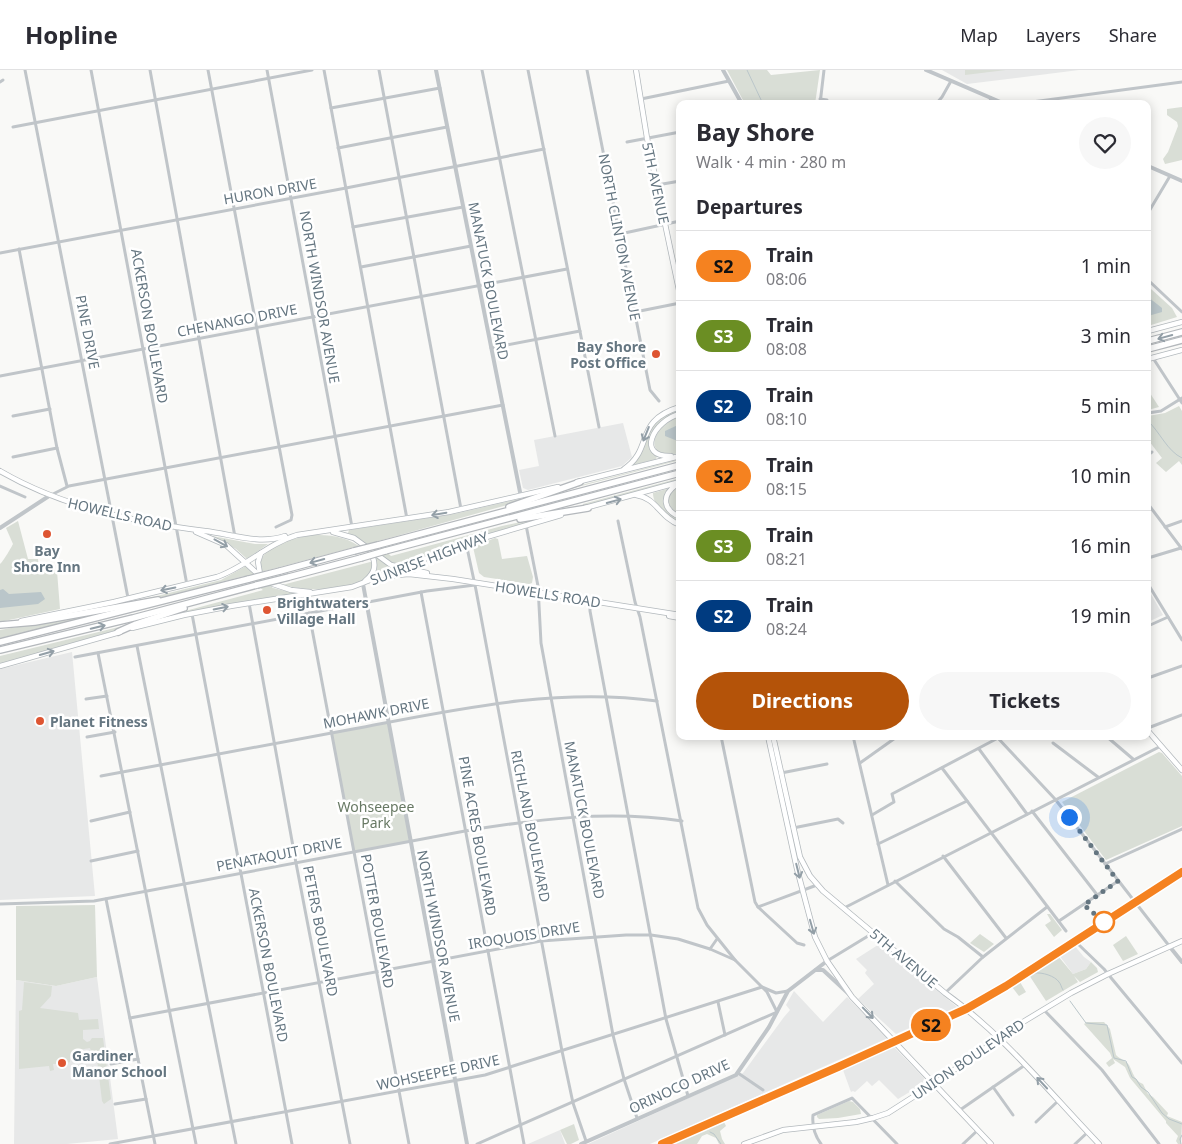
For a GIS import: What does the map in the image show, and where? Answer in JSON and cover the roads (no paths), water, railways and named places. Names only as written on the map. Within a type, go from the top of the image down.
[{"type":"highway","points":[[1151,340],[1182,332]]},
{"type":"highway","points":[[1151,348],[1182,340]]},
{"type":"highway","name":"SUNRISE HIGHWAY","points":[[0,642],[185,596],[676,466]]},
{"type":"highway","name":"SUNRISE HIGHWAY","points":[[0,650],[289,577],[676,474]]},
{"type":"highway","points":[[483,517],[580,482]]},
{"type":"highway","points":[[472,528],[588,508]]},
{"type":"highway","points":[[0,625],[35,622],[185,596]]},
{"type":"highway","points":[[118,632],[212,597]]},
{"type":"main road","name":"5TH AVENUE","points":[[636,70],[647,138],[676,277]]},
{"type":"main road","points":[[1151,330],[1182,322]]},
{"type":"main road","points":[[1151,358],[1182,350]]},
{"type":"main road","points":[[620,471],[635,459],[647,431],[655,419],[665,412],[676,408]]},
{"type":"main road","points":[[676,415],[668,418],[659,426],[652,436],[651,442],[655,452],[661,456],[676,456]]},
{"type":"main road","points":[[0,625],[129,599],[223,575],[280,541],[297,535],[461,510],[676,457]]},
{"type":"main road","name":"HOWELLS ROAD","points":[[0,471],[49,496],[112,514],[191,530],[259,540],[297,535]]},
{"type":"main road","name":"SUNRISE HIGHWAY","points":[[0,666],[118,632],[192,614],[249,603],[321,593],[362,584],[466,542],[676,483]]},
{"type":"main road","points":[[676,485],[670,490],[666,501],[670,511],[676,515]]},
{"type":"main road","points":[[635,495],[648,498],[668,519],[676,523]]},
{"type":"main road","name":"HOWELLS ROAD","points":[[191,530],[222,543],[260,576],[281,588],[321,593]]},
{"type":"main road","name":"HOWELLS ROAD","points":[[323,531],[348,535],[385,562],[401,568],[475,584],[676,615]]},
{"type":"main road","points":[[362,584],[371,576],[375,568],[370,550]]},
{"type":"main road","points":[[260,576],[258,562],[262,552]]},
{"type":"main road","name":"HOWELLS ROAD","points":[[374,580],[404,574],[453,579]]},
{"type":"main road","points":[[1151,734],[1182,770]]},
{"type":"main road","name":"5TH AVENUE","points":[[769,740],[779,774]]},
{"type":"main road","name":"5TH AVENUE","points":[[774,740],[791,829],[802,862],[817,885],[945,993],[965,1007],[999,1038],[1099,1144]]},
{"type":"main road","name":"5TH AVENUE","points":[[791,829],[793,852],[802,890],[815,937],[827,962]]},
{"type":"main road","name":"UNION BOULEVARD","points":[[744,1144],[783,1130],[856,1122],[888,1113],[1044,1009],[1108,974],[1182,941]]},
{"type":"main road","points":[[827,962],[852,997],[991,1144]]},
{"type":"street","name":"PINE DRIVE","points":[[25,70],[129,599]]},
{"type":"street","name":"ACKERSON BOULEVARD","points":[[91,70],[187,585]]},
{"type":"street","points":[[150,70],[235,537]]},
{"type":"street","points":[[208,70],[292,516],[291,520],[276,527]]},
{"type":"street","name":"NORTH WINDSOR AVENUE","points":[[267,70],[352,527]]},
{"type":"street","points":[[14,127],[312,70]]},
{"type":"street","points":[[324,70],[407,519]]},
{"type":"street","points":[[379,70],[461,510]]},
{"type":"street","name":"MANATUCK BOULEVARD","points":[[436,70],[521,496]]},
{"type":"street","points":[[482,70],[555,436]]},
{"type":"street","points":[[528,70],[599,427]]},
{"type":"street","name":"NORTH CLINTON AVENUE","points":[[587,70],[650,390],[659,401]]},
{"type":"street","points":[[723,70],[740,100]]},
{"type":"street","points":[[824,70],[820,99],[827,100]]},
{"type":"street","points":[[926,70],[996,100]]},
{"type":"street","points":[[640,99],[729,81]]},
{"type":"street","points":[[939,100],[951,81]]},
{"type":"street","points":[[1047,100],[1182,82]]},
{"type":"street","points":[[331,108],[440,88]]},
{"type":"street","points":[[338,148],[447,127]]},
{"type":"street","points":[[627,142],[676,133]]},
{"type":"street","name":"HURON DRIVE","points":[[0,253],[544,149]]},
{"type":"street","points":[[1151,167],[1182,181]]},
{"type":"street","points":[[1151,208],[1170,176]]},
{"type":"street","points":[[657,186],[676,182]]},
{"type":"street","points":[[353,227],[463,207]]},
{"type":"street","points":[[620,234],[676,222]]},
{"type":"street","points":[[361,267],[471,246]]},
{"type":"street","points":[[19,249],[66,486]]},
{"type":"street","name":"CHENANGO DRIVE","points":[[0,376],[568,269]]},
{"type":"street","points":[[1151,283],[1182,312]]},
{"type":"street","points":[[635,312],[676,304]]},
{"type":"street","points":[[491,348],[580,330]]},
{"type":"street","points":[[1151,413],[1162,411],[1181,401],[1154,358]]},
{"type":"street","points":[[0,528],[66,486],[503,405]]},
{"type":"street","points":[[13,416],[50,409]]},
{"type":"street","points":[[13,457],[57,448]]},
{"type":"street","points":[[0,486],[25,497]]},
{"type":"street","points":[[1151,508],[1182,549],[1151,557]]},
{"type":"street","points":[[618,521],[640,609],[656,701],[682,821],[698,908],[707,925],[735,960]]},
{"type":"street","points":[[1165,527],[1182,521]]},
{"type":"street","name":"MANATUCK BOULEVARD","points":[[526,524],[538,593],[541,643],[595,936],[624,1079],[637,1118]]},
{"type":"street","name":"RICHLAND BOULEVARD","points":[[466,542],[562,1051],[583,1143]]},
{"type":"street","name":"NORTH WINDSOR AVENUE","points":[[362,584],[467,1144]]},
{"type":"street","points":[[75,657],[421,592],[475,584]]},
{"type":"street","points":[[1151,589],[1182,640]]},
{"type":"street","name":"PINE ACRES BOULEVARD","points":[[421,592],[524,1144]]},
{"type":"street","points":[[590,601],[590,611],[666,1018],[688,1096]]},
{"type":"street","name":"PETERS BOULEVARD","points":[[249,603],[296,863],[350,1144]]},
{"type":"street","name":"POTTER BOULEVARD","points":[[309,613],[375,972],[409,1144]]},
{"type":"street","name":"ACKERSON BOULEVARD","points":[[192,614],[292,1144]]},
{"type":"street","points":[[1151,625],[1168,617]]},
{"type":"street","points":[[138,646],[236,1144]]},
{"type":"street","points":[[98,653],[196,1144]]},
{"type":"street","points":[[1151,677],[1182,666]]},
{"type":"street","points":[[86,700],[106,696]]},
{"type":"street","name":"MOHAWK DRIVE","points":[[101,776],[497,703],[551,698],[606,696],[656,701]]},
{"type":"street","points":[[1151,729],[1182,715]]},
{"type":"street","points":[[87,737],[114,732]]},
{"type":"street","points":[[722,740],[755,902],[797,943],[804,945]]},
{"type":"street","points":[[854,740],[888,885]]},
{"type":"street","points":[[859,764],[892,740]]},
{"type":"street","points":[[872,815],[894,802],[892,794],[979,749],[992,740]]},
{"type":"street","points":[[1000,740],[1055,799],[1182,962]]},
{"type":"street","points":[[1111,740],[1133,759]]},
{"type":"street","points":[[1053,743],[1098,777]]},
{"type":"street","points":[[844,908],[1161,746]]},
{"type":"street","points":[[979,749],[1027,814]]},
{"type":"street","points":[[779,774],[827,764]]},
{"type":"street","points":[[942,768],[1066,932]]},
{"type":"street","points":[[878,844],[967,801]]},
{"type":"street","points":[[1032,811],[1098,896]]},
{"type":"street","points":[[91,821],[130,812]]},
{"type":"street","name":"PENATAQUIT DRIVE","points":[[0,904],[94,901],[519,822],[573,816],[629,816],[682,821]]},
{"type":"street","points":[[791,829],[838,819],[843,823]]},
{"type":"street","points":[[1105,864],[1182,829]]},
{"type":"street","points":[[91,860],[138,851]]},
{"type":"street","points":[[943,856],[1006,938]]},
{"type":"street","points":[[895,881],[944,929],[984,957]]},
{"type":"street","points":[[1058,922],[1118,881]]},
{"type":"street","points":[[758,907],[817,885]]},
{"type":"street","points":[[106,899],[155,1144]]},
{"type":"street","points":[[945,993],[1006,938],[1047,907]]},
{"type":"street","points":[[827,962],[873,933]]},
{"type":"street","name":"IROQUOIS DRIVE","points":[[130,1018],[541,941],[595,936],[651,935],[678,939],[710,949],[735,960],[770,996],[777,1012]]},
{"type":"street","points":[[710,949],[717,939]]},
{"type":"street","points":[[1078,944],[1108,974],[1182,1063]]},
{"type":"street","name":"ORINOCO DRIVE","points":[[583,1143],[738,1073],[777,1012],[788,991],[827,962]]},
{"type":"street","points":[[814,970],[823,970],[852,997]]},
{"type":"street","points":[[762,987],[776,993],[788,991]]},
{"type":"street","name":"WOHSEEPEE DRIVE","points":[[110,1144],[398,1092],[510,1068],[762,987]]},
{"type":"street","points":[[718,1002],[725,1035]]},
{"type":"street","points":[[1044,1009],[1102,1070],[1159,1144]]},
{"type":"street","points":[[477,1144],[777,1012]]},
{"type":"street","points":[[111,1064],[138,1059]]},
{"type":"street","points":[[960,1110],[1025,1065]]},
{"type":"street","points":[[738,1073],[764,1090]]},
{"type":"street","points":[[993,1087],[1013,1115]]},
{"type":"street","points":[[116,1104],[146,1098]]},
{"type":"street","points":[[821,1144],[813,1126],[814,1115],[852,1098],[897,1144]]},
{"type":"street","points":[[1036,1122],[1058,1101]]},
{"type":"street","points":[[963,1144],[978,1130]]},
{"type":"street","points":[[1075,1144],[1088,1132]]},
{"type":"waterway","points":[[747,70],[761,100]]},
{"type":"waterway","points":[[1151,424],[1172,451],[1182,458]]},
{"type":"waterway","points":[[1035,973],[1055,978],[1063,990]]},
{"type":"waterway","points":[[1070,1001],[1086,1023],[1107,1025],[1114,1058],[1126,1061],[1132,1077],[1148,1092],[1162,1113],[1169,1119],[1182,1124]]},
{"type":"waterway","points":[[710,1132],[714,1134],[721,1144]]},
{"type":"waterway","points":[[1181,1144],[1180,1139],[1182,1135]]},
{"type":"railway","points":[[657,1144],[965,1007],[1182,869]]},
{"type":"train","name":"S2","points":[[662,1144],[966,1009],[1006,986],[1182,872]]},
{"type":"place","name":"Bay Shore Post Office","points":[[656,354]]},
{"type":"place","name":"Bay Shore Inn","points":[[47,534]]},
{"type":"place","name":"Brightwaters Village Hall","points":[[267,610]]},
{"type":"place","name":"Planet Fitness","points":[[40,721]]},
{"type":"place","name":"Gardiner Manor School","points":[[62,1063]]},
{"type":"park label","name":"Wohseepee Park","points":[[376,814]]}]
